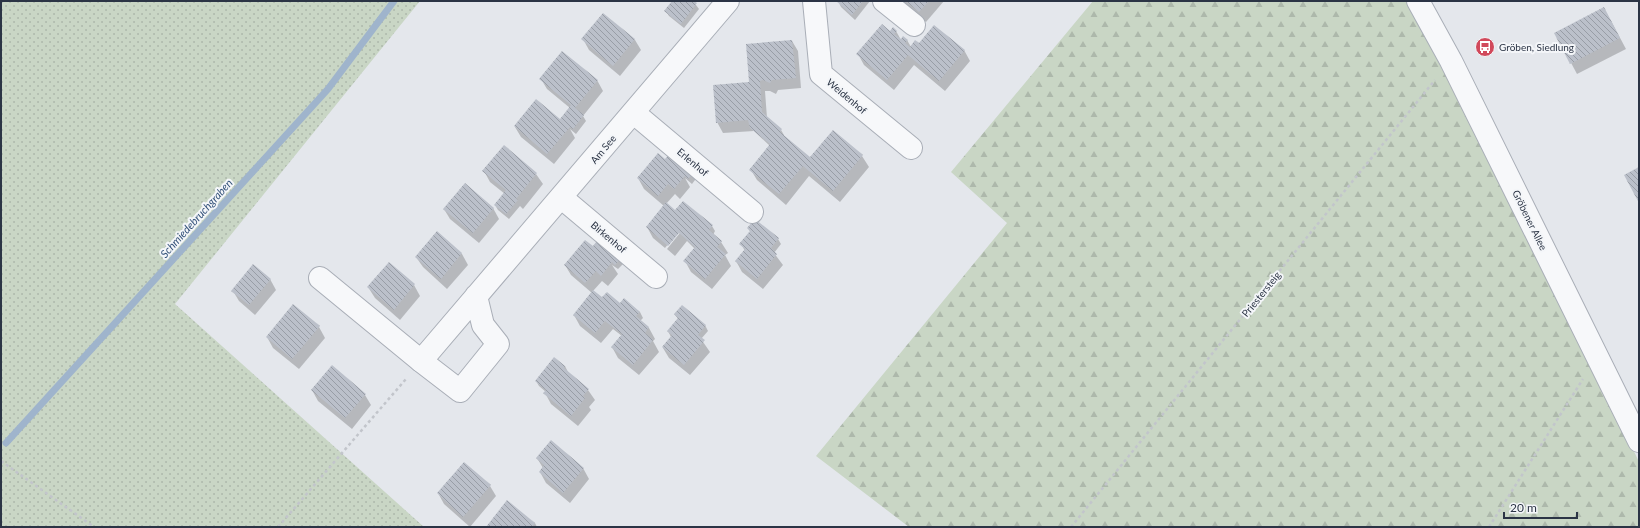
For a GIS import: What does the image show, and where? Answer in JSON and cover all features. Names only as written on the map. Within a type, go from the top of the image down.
[{"type":"street","name":"Am See","points":[[421,361],[562,198],[728,1]]},
{"type":"street","name":"Weidenhof","points":[[814,1],[821,74],[911,148]]},
{"type":"street","points":[[884,1],[914,25]]},
{"type":"street","name":"Gröbener Allee","points":[[1418,1],[1451,61],[1639,441]]},
{"type":"street","name":"Erlenhof","points":[[634,113],[752,212]]},
{"type":"street","name":"Birkenhof","points":[[562,198],[656,277]]},
{"type":"street","points":[[320,278],[460,391],[498,344],[482,325],[476,296]]},
{"type":"path","name":"Priestersteig","points":[[1071,527],[1451,61]]},
{"type":"path","points":[[1489,527],[1597,356]]},
{"type":"path","points":[[278,527],[421,361]]},
{"type":"path","points":[[1,461],[94,527]]},
{"type":"green space","points":[[1,1],[420,1],[175,304],[424,527],[1,527]]},
{"type":"green space","points":[[1093,1],[1418,1],[1451,61],[1639,462],[1639,527],[909,527],[816,456],[1007,223],[951,172]]},
{"type":"building","points":[[672,1],[694,1],[697,3],[681,24],[664,11]]},
{"type":"building","points":[[836,1],[863,1],[852,15]]},
{"type":"building","points":[[906,1],[929,1],[919,12]]},
{"type":"building","points":[[1604,7],[1620,38],[1570,64],[1554,33]]},
{"type":"building","points":[[603,13],[635,39],[613,66],[581,39]]},
{"type":"building","points":[[882,24],[890,31],[893,27],[897,31],[894,34],[901,39],[903,36],[908,40],[905,43],[910,47],[915,40],[919,43],[934,25],[965,50],[939,81],[908,55],[887,80],[856,54]]},
{"type":"building","points":[[792,40],[796,78],[772,80],[770,83],[763,80],[760,81],[762,112],[782,129],[780,132],[810,157],[833,130],[863,155],[833,191],[803,166],[779,194],[749,170],[770,144],[750,128],[748,120],[716,123],[713,85],[749,82],[746,44]]},
{"type":"building","points":[[562,51],[598,80],[575,108],[584,115],[573,129],[570,127],[547,154],[514,126],[536,99],[560,119],[571,105],[539,79]]},
{"type":"building","points":[[504,145],[537,173],[506,214],[494,205],[506,190],[482,171]]},
{"type":"building","points":[[673,150],[696,170],[688,179],[685,176],[674,189],[668,184],[658,196],[637,178],[658,153],[665,159]]},
{"type":"building","points":[[1639,167],[1639,203],[1624,175]]},
{"type":"building","points":[[465,183],[494,208],[473,233],[443,209]]},
{"type":"building","points":[[683,201],[713,225],[709,230],[722,241],[717,247],[726,254],[705,279],[683,261],[695,247],[679,233],[668,246],[646,227],[666,202],[675,210]]},
{"type":"building","points":[[755,219],[779,238],[771,248],[777,254],[757,279],[735,261],[745,249],[739,244],[750,231],[747,228]]},
{"type":"building","points":[[437,231],[462,253],[441,279],[415,257]]},
{"type":"building","points":[[600,237],[623,256],[615,265],[612,262],[601,276],[596,271],[585,283],[564,265],[585,240],[593,246]]},
{"type":"building","points":[[389,262],[415,284],[394,310],[367,287]]},
{"type":"building","points":[[253,264],[271,279],[249,305],[231,291]]},
{"type":"building","points":[[593,290],[602,297],[607,292],[620,303],[624,298],[640,312],[636,316],[649,327],[645,333],[653,340],[633,365],[611,347],[622,334],[605,321],[595,333],[573,315]]},
{"type":"building","points":[[293,304],[320,326],[292,359],[266,337]]},
{"type":"building","points":[[682,305],[706,325],[698,335],[705,340],[684,365],[662,347],[672,335],[667,331],[678,318],[674,314]]},
{"type":"building","points":[[554,357],[565,366],[564,368],[589,389],[583,396],[585,398],[571,416],[543,393],[546,390],[535,381]]},
{"type":"building","points":[[332,365],[366,394],[345,418],[311,390]]},
{"type":"building","points":[[551,440],[584,468],[563,493],[539,472],[544,465],[536,458]]},
{"type":"building","points":[[464,462],[491,485],[463,517],[437,493]]},
{"type":"building","points":[[507,500],[535,523],[532,527],[486,527]]},
{"type":"waterway","name":"Schmiedebruchgraben","points":[[6,443],[328,89],[394,1]]},
{"type":"place","name":"Gröben, Siedlung","points":[[1485,47]]}]
